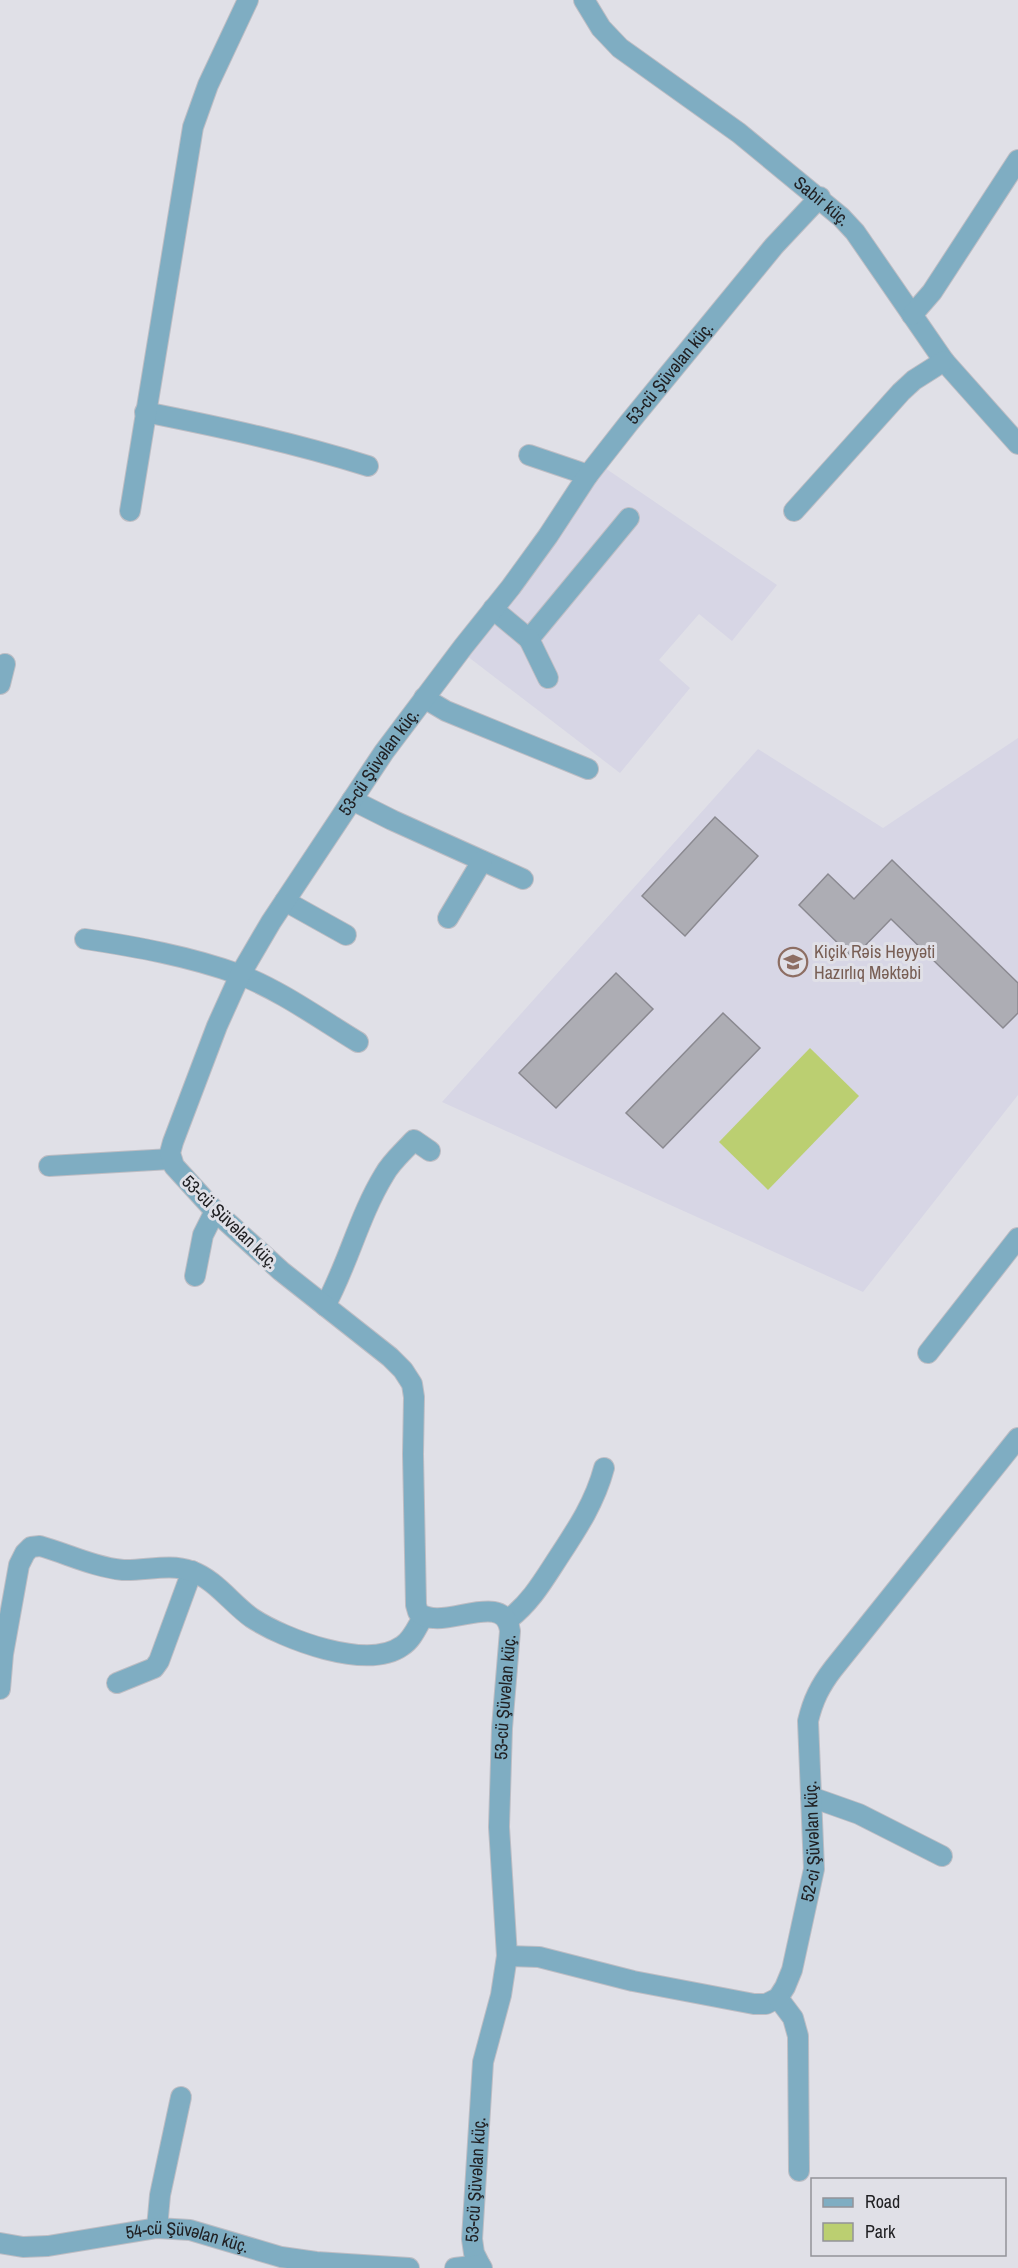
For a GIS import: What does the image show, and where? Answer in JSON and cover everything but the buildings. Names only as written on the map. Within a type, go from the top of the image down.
[{"type":"street","points":[[130,511],[193,127],[208,85],[248,0]]},
{"type":"street","name":"Sabir küç.","points":[[584,0],[602,28],[620,48],[731,127],[820,197],[855,231],[944,361],[1018,444]]},
{"type":"street","points":[[912,315],[932,292],[1018,160]]},
{"type":"street","name":"53-cü Şüvəlan küç.","points":[[481,2266],[474,2253],[472,2239],[483,2062],[501,1995],[507,1956],[499,1827],[509,1619],[503,1614],[491,1612],[430,1619],[418,1612],[412,1454],[414,1397],[412,1384],[404,1370],[390,1357],[273,1265],[215,1211],[174,1167],[171,1159],[172,1142],[217,1026],[240,975],[285,901],[352,800],[424,698],[548,536],[588,475],[774,246],[820,197]]},
{"type":"street","points":[[794,511],[900,392],[944,361]]},
{"type":"street","points":[[146,412],[261,436],[318,450],[368,466]]},
{"type":"street","points":[[530,455],[588,475]]},
{"type":"street","points":[[530,639],[629,518]]},
{"type":"street","points":[[493,609],[530,639],[548,678]]},
{"type":"street","points":[[0,684],[5,664]]},
{"type":"street","points":[[424,698],[446,711],[588,769]]},
{"type":"street","points":[[352,800],[523,879]]},
{"type":"street","points":[[448,918],[482,861]]},
{"type":"street","points":[[285,901],[346,935]]},
{"type":"street","points":[[85,939],[183,957],[240,975],[282,996],[358,1042]]},
{"type":"street","points":[[325,1306],[385,1172],[414,1140],[430,1151]]},
{"type":"street","points":[[49,1166],[171,1159]]},
{"type":"street","points":[[195,1276],[202,1235],[215,1211]]},
{"type":"street","points":[[928,1353],[1014,1252]]},
{"type":"street","name":"52-ci Şüvəlan küç.","points":[[778,1998],[792,1970],[814,1869],[808,1721],[812,1701],[820,1686],[1018,1438]]},
{"type":"street","points":[[509,1619],[531,1599],[587,1513],[597,1492],[604,1468]]},
{"type":"street","points":[[0,1689],[3,1654],[19,1565],[25,1552],[31,1547],[47,1548],[99,1566],[125,1570],[180,1568],[192,1571],[202,1576],[250,1616],[272,1630],[320,1647],[354,1654],[368,1656],[392,1652],[404,1645],[423,1617]]},
{"type":"street","points":[[117,1683],[154,1668],[159,1661],[192,1571]]},
{"type":"street","points":[[811,1797],[859,1814],[942,1856]]},
{"type":"street","points":[[507,1956],[539,1957],[623,1979],[754,2004],[766,2004],[778,1998],[793,2018],[798,2036],[799,2171]]},
{"type":"street","points":[[157,2228],[160,2195],[181,2097]]},
{"type":"street","name":"54-cü Şüvəlan küç.","points":[[0,2243],[23,2247],[48,2246],[157,2228],[190,2230],[281,2257],[316,2262],[409,2268]]},
{"type":"street","points":[[455,2268],[481,2266]]},
{"type":"shaded area","points":[[605,468],[777,585],[732,641],[699,614],[659,660],[690,688],[620,773],[467,656],[508,604]]},
{"type":"shaded area","name":"Kiçik Rəis Heyyəti Hazırlıq Məktəbi","points":[[1018,738],[1018,1095],[863,1292],[442,1102],[758,749],[883,828]]},
{"type":"green space","points":[[810,1048],[859,1096],[768,1190],[719,1142]]},
{"type":"place","name":"Kiçik Rəis Heyyəti Hazırlıq Məktəbi","points":[[793,962]]}]
